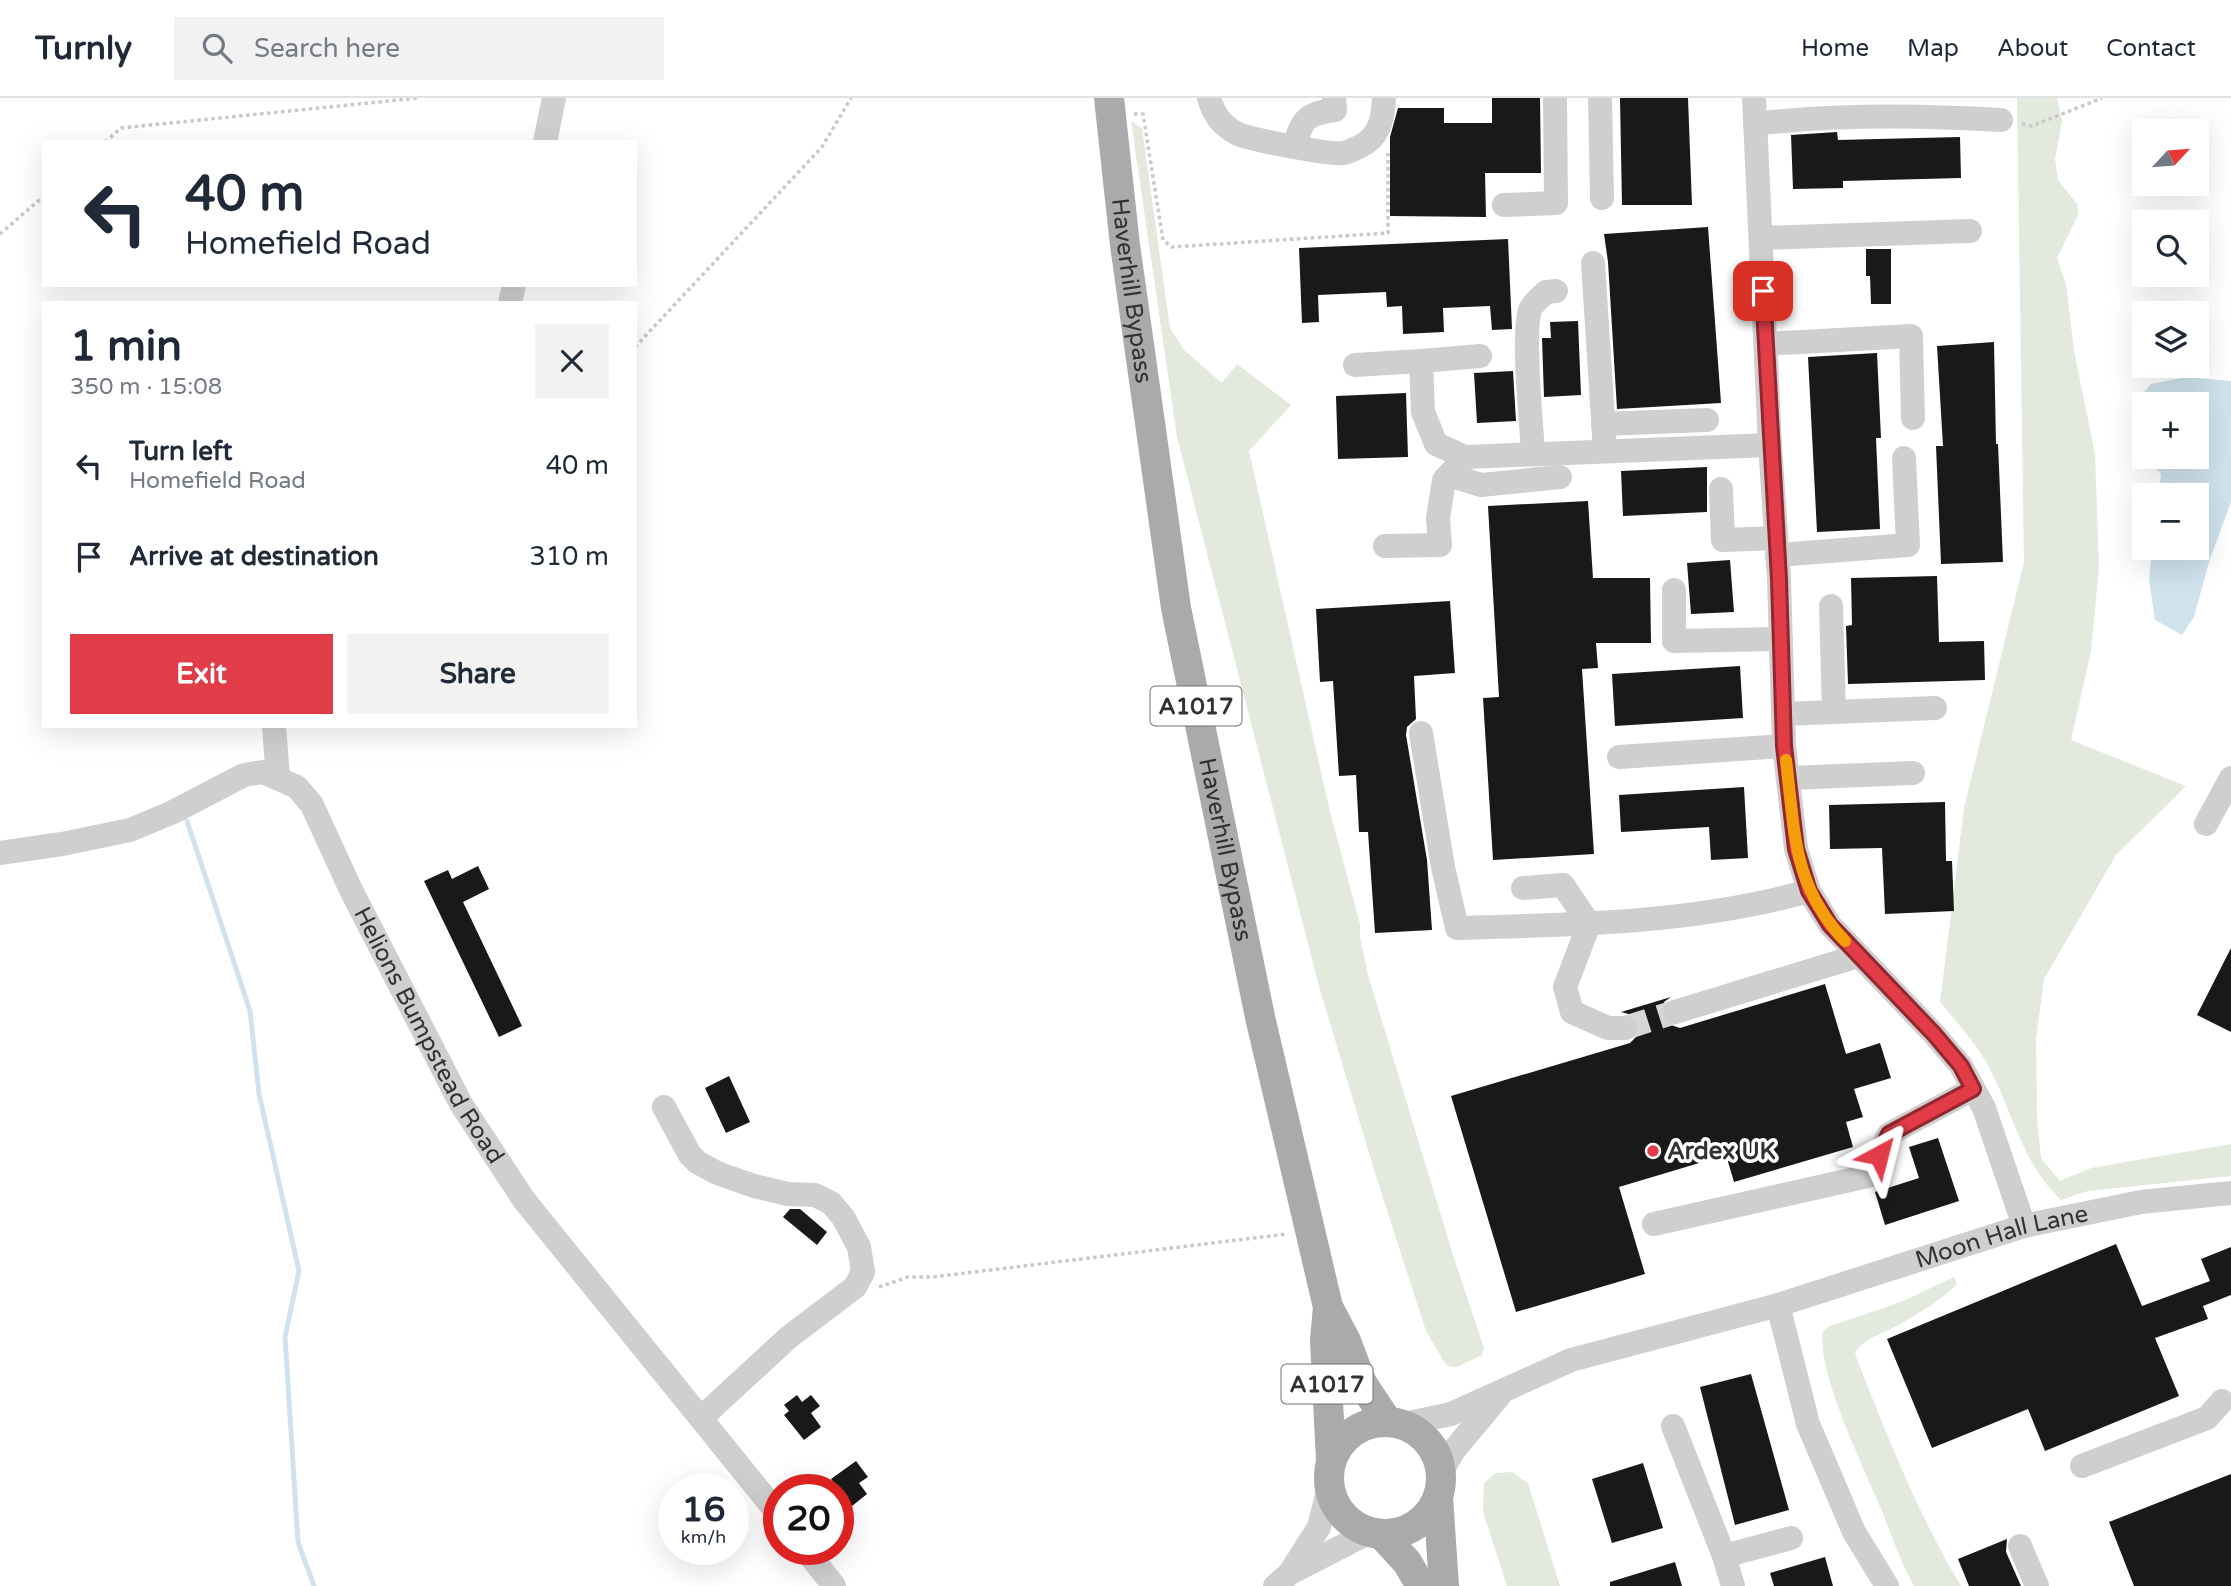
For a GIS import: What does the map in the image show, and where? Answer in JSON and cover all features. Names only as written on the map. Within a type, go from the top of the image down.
[{"type":"main road","name":"Haverhill Bypass","points":[[1110,106],[1125,245],[1176,608],[1260,1017],[1328,1307],[1346,1341],[1362,1383],[1395,1422]]},
{"type":"main road","name":"Haverhill Bypass","points":[[1328,1307],[1325,1340],[1330,1474]]},
{"type":"main road","points":[[1421,1586],[1407,1562],[1375,1533],[1351,1523],[1336,1507],[1330,1474],[1339,1444],[1352,1431],[1369,1423],[1395,1422],[1418,1431],[1430,1442],[1438,1456],[1444,1586]]},
{"type":"main road","points":[[1375,1533],[1395,1534],[1422,1521],[1440,1484]]},
{"type":"street","points":[[545,140],[554,98]]},
{"type":"street","points":[[1209,98],[1214,115],[1238,133],[1294,146],[1343,153],[1372,138],[1383,122],[1384,98]]},
{"type":"street","points":[[1294,146],[1302,123],[1313,113],[1335,110],[1334,98]]},
{"type":"street","points":[[1504,205],[1556,204],[1555,98]]},
{"type":"street","points":[[1600,98],[1602,198]]},
{"type":"street","points":[[1754,98],[1777,546],[1784,746],[1796,849],[1809,891],[1830,925],[1961,1066],[1984,1108],[2024,1226]]},
{"type":"street","points":[[1755,124],[1826,108],[1944,107],[2001,120]]},
{"type":"street","points":[[1761,238],[1970,231]]},
{"type":"street","points":[[1593,263],[1605,451]]},
{"type":"street","points":[[1534,454],[1528,380],[1528,321],[1531,309],[1537,301],[1546,292],[1556,291]]},
{"type":"street","points":[[1766,344],[1911,336],[1913,418]]},
{"type":"street","points":[[1355,365],[1480,356]]},
{"type":"street","points":[[1421,360],[1423,412],[1436,444],[1457,466],[1481,485],[1560,477]]},
{"type":"street","points":[[1603,424],[1707,420]]},
{"type":"street","points":[[1385,546],[1440,545],[1438,518],[1444,480],[1457,466],[1534,454],[1770,444]]},
{"type":"street","points":[[1721,489],[1723,540],[1777,546],[1908,544],[1904,458]]},
{"type":"street","points":[[1674,590],[1674,641],[1781,639]]},
{"type":"street","points":[[1831,607],[1834,712]]},
{"type":"street","points":[[1784,714],[1935,708]]},
{"type":"street","points":[[0,853],[130,830],[171,813],[244,775],[263,772],[278,778],[274,728]]},
{"type":"street","points":[[1421,733],[1443,867],[1457,928],[1589,924],[1705,914],[1809,891]]},
{"type":"street","points":[[1619,757],[1784,746]]},
{"type":"street","points":[[1789,778],[1913,773]]},
{"type":"street","name":"Helions Bumpstead Road","points":[[278,778],[297,787],[312,805],[351,890],[461,1104],[524,1200],[763,1496]]},
{"type":"street","points":[[2206,824],[2231,778]]},
{"type":"street","points":[[1523,888],[1563,885],[1589,924]]},
{"type":"street","points":[[1589,924],[1565,987],[1572,1012],[1608,1028],[1625,1028]]},
{"type":"street","points":[[1675,1012],[1858,956]]},
{"type":"street","points":[[1654,1224],[1868,1176],[1889,1134],[1973,1089]]},
{"type":"street","points":[[664,1107],[696,1162],[717,1173],[754,1186],[788,1194],[814,1195],[831,1203],[843,1217],[859,1247],[863,1272],[855,1287],[789,1337],[701,1418]]},
{"type":"street","name":"Moon Hall Lane","points":[[1778,1305],[2024,1226],[2141,1202],[2231,1193]]},
{"type":"street","points":[[1395,1422],[1451,1414],[1571,1360],[1778,1305],[1808,1424],[1854,1532],[1887,1586]]},
{"type":"street","points":[[1440,1484],[1454,1450],[1502,1393]]},
{"type":"street","points":[[2082,1466],[2207,1418],[2222,1401]]},
{"type":"street","points":[[1673,1426],[1724,1556],[1733,1586]]},
{"type":"street","points":[[1283,1580],[1319,1527],[1330,1474]]},
{"type":"street","points":[[1283,1580],[1375,1533]]},
{"type":"street","points":[[1724,1556],[1791,1538]]},
{"type":"street","points":[[2020,1546],[2037,1586]]},
{"type":"street","points":[[818,1565],[834,1586]]},
{"type":"path","points":[[107,140],[121,128],[418,98]]},
{"type":"path","points":[[637,345],[822,147],[851,98]]},
{"type":"path","points":[[2089,103],[2093,98]]},
{"type":"path","points":[[2032,126],[2102,98]]},
{"type":"path","points":[[1110,106],[1143,114],[1163,240],[1172,247],[1388,233],[1388,140]]},
{"type":"path","points":[[0,234],[42,197]]},
{"type":"path","points":[[873,1289],[908,1277],[933,1278],[1310,1231]]},
{"type":"shaded area","points":[[2017,98],[2057,98],[2062,121],[2055,159],[2058,180],[2077,204],[2078,215],[2057,258],[2066,284],[2074,351],[2095,454],[2099,567],[2091,651],[2071,740],[2186,786],[2116,855],[2044,979],[2036,1040],[2037,1118],[2041,1158],[2060,1181],[2091,1168],[2231,1144],[2231,1176],[2088,1191],[2061,1200],[2029,1157],[1983,1057],[1940,1002],[1964,808],[2024,562]]},
{"type":"shaded area","points":[[1131,121],[1142,128],[1170,328],[1184,350],[1222,383],[1237,364],[1291,405],[1249,451],[1330,812],[1360,924],[1368,975],[1484,1348],[1482,1355],[1457,1367],[1450,1367],[1444,1362],[1426,1331],[1320,990],[1177,437]]},
{"type":"shaded area","points":[[1954,1277],[1957,1284],[1945,1295],[1902,1323],[1869,1340],[1858,1348],[1855,1354],[1916,1501],[1961,1586],[1914,1586],[1834,1395],[1823,1349],[1823,1331],[1830,1326],[1901,1302]]},
{"type":"shaded area","points":[[1512,1472],[1528,1483],[1560,1586],[1507,1586],[1483,1512],[1484,1483],[1496,1473]]},
{"type":"water","points":[[2182,378],[2231,381],[2231,502],[2209,562],[2194,617],[2182,635],[2155,620],[2149,580],[2151,560],[2209,560],[2209,483],[2160,483],[2161,474],[2156,469],[2209,469],[2209,392],[2144,392],[2151,384]]},
{"type":"building","points":[[1492,98],[1540,98],[1541,173],[1485,173],[1486,217],[1390,216],[1390,137],[1398,108],[1444,108],[1444,123],[1492,123]]},
{"type":"building","points":[[1620,98],[1688,98],[1692,205],[1622,205]]},
{"type":"building","points":[[1837,132],[1838,140],[1960,137],[1961,178],[1843,181],[1843,188],[1793,189],[1791,135]]},
{"type":"building","points":[[1708,227],[1721,403],[1617,409],[1604,234]]},
{"type":"building","points":[[1508,239],[1512,329],[1492,330],[1490,306],[1443,308],[1444,332],[1403,334],[1402,306],[1387,307],[1386,292],[1318,295],[1319,322],[1302,323],[1299,248]]},
{"type":"building","points":[[1866,249],[1891,249],[1891,304],[1871,304],[1870,276],[1866,276]]},
{"type":"building","points":[[1578,321],[1581,395],[1544,397],[1542,338],[1551,338],[1550,322]]},
{"type":"building","points":[[1994,342],[1996,444],[2003,562],[1941,564],[1936,446],[1943,446],[1937,346]]},
{"type":"building","points":[[1877,353],[1881,438],[1876,438],[1880,529],[1817,532],[1808,357]]},
{"type":"building","points":[[1513,371],[1516,421],[1477,423],[1474,373]]},
{"type":"building","points":[[1406,393],[1408,457],[1338,459],[1336,396]]},
{"type":"building","points":[[1707,467],[1707,512],[1623,516],[1621,471]]},
{"type":"building","points":[[1588,501],[1593,578],[1650,578],[1651,643],[1596,643],[1598,668],[1582,669],[1594,854],[1493,860],[1483,698],[1499,697],[1488,506]]},
{"type":"building","points":[[1730,560],[1734,612],[1691,614],[1687,563]]},
{"type":"building","points":[[1937,576],[1939,642],[1984,641],[1985,680],[1848,684],[1846,626],[1852,625],[1851,578]]},
{"type":"building","points":[[1450,601],[1455,673],[1414,676],[1416,719],[1407,727],[1406,735],[1427,860],[1432,930],[1375,933],[1368,832],[1359,832],[1356,775],[1339,776],[1333,681],[1320,682],[1316,609]]},
{"type":"building","points":[[1740,666],[1743,718],[1615,726],[1612,674]]},
{"type":"building","points":[[1744,787],[1748,858],[1711,860],[1709,827],[1621,832],[1619,795]]},
{"type":"building","points":[[1945,802],[1946,861],[1952,861],[1954,911],[1885,914],[1882,848],[1830,849],[1829,805]]},
{"type":"building","points":[[478,866],[489,889],[463,902],[522,1026],[499,1037],[424,881],[448,870],[452,879]]},
{"type":"building","points":[[2231,948],[2231,1032],[2197,1015]]},
{"type":"building","name":"Ardex UK","points":[[1825,984],[1846,1054],[1880,1043],[1891,1078],[1854,1089],[1863,1117],[1846,1122],[1853,1147],[1734,1182],[1726,1155],[1619,1187],[1645,1274],[1516,1312],[1451,1096],[1630,1043],[1638,1035],[1638,1021],[1632,1015],[1621,1012],[1671,997],[1664,1002],[1661,1016],[1665,1023],[1680,1028]]},
{"type":"building","points":[[729,1076],[750,1122],[726,1133],[705,1088]]},
{"type":"building","points":[[1938,1138],[1959,1201],[1885,1225],[1875,1192],[1919,1178],[1909,1147]]},
{"type":"building","points":[[790,1209],[800,1209],[827,1232],[817,1245],[783,1217]]},
{"type":"building","points":[[2116,1244],[2142,1306],[2210,1281],[2201,1259],[2231,1247],[2231,1295],[2203,1306],[2208,1319],[2155,1338],[2179,1396],[2045,1451],[2028,1409],[1932,1448],[1887,1339]]},
{"type":"building","points":[[1751,1374],[1789,1510],[1735,1525],[1700,1387]]},
{"type":"building","points":[[797,1395],[802,1402],[811,1395],[820,1406],[811,1413],[821,1427],[804,1440],[784,1415],[789,1411],[784,1405]]},
{"type":"building","points":[[856,1461],[868,1477],[859,1483],[867,1494],[854,1504],[854,1474],[838,1474]]},
{"type":"building","points":[[1643,1463],[1663,1528],[1612,1543],[1592,1479]]},
{"type":"building","points":[[2231,1474],[2231,1586],[2134,1586],[2109,1522]]},
{"type":"building","points":[[2007,1539],[2006,1552],[2021,1586],[1969,1586],[1958,1559]]},
{"type":"building","points":[[1825,1557],[1833,1586],[1774,1586],[1770,1573]]},
{"type":"building","points":[[1675,1562],[1682,1586],[1610,1586],[1610,1582]]},
{"type":"waterway","points":[[187,821],[250,1011],[259,1094],[299,1271],[285,1337],[298,1542],[314,1586]]},
{"type":"tunnel","points":[[1625,1028],[1675,1012]]},
{"type":"slow traffic","points":[[1786,760],[1796,849],[1809,891],[1830,925],[1845,941]]},
{"type":"place","name":"Ardex UK","points":[[1653,1151]]},
{"type":"route","points":[[1763,291],[1779,579],[1784,746],[1796,849],[1809,891],[1830,925],[1934,1034],[1961,1066],[1973,1089],[1889,1134],[1879,1155]]}]
